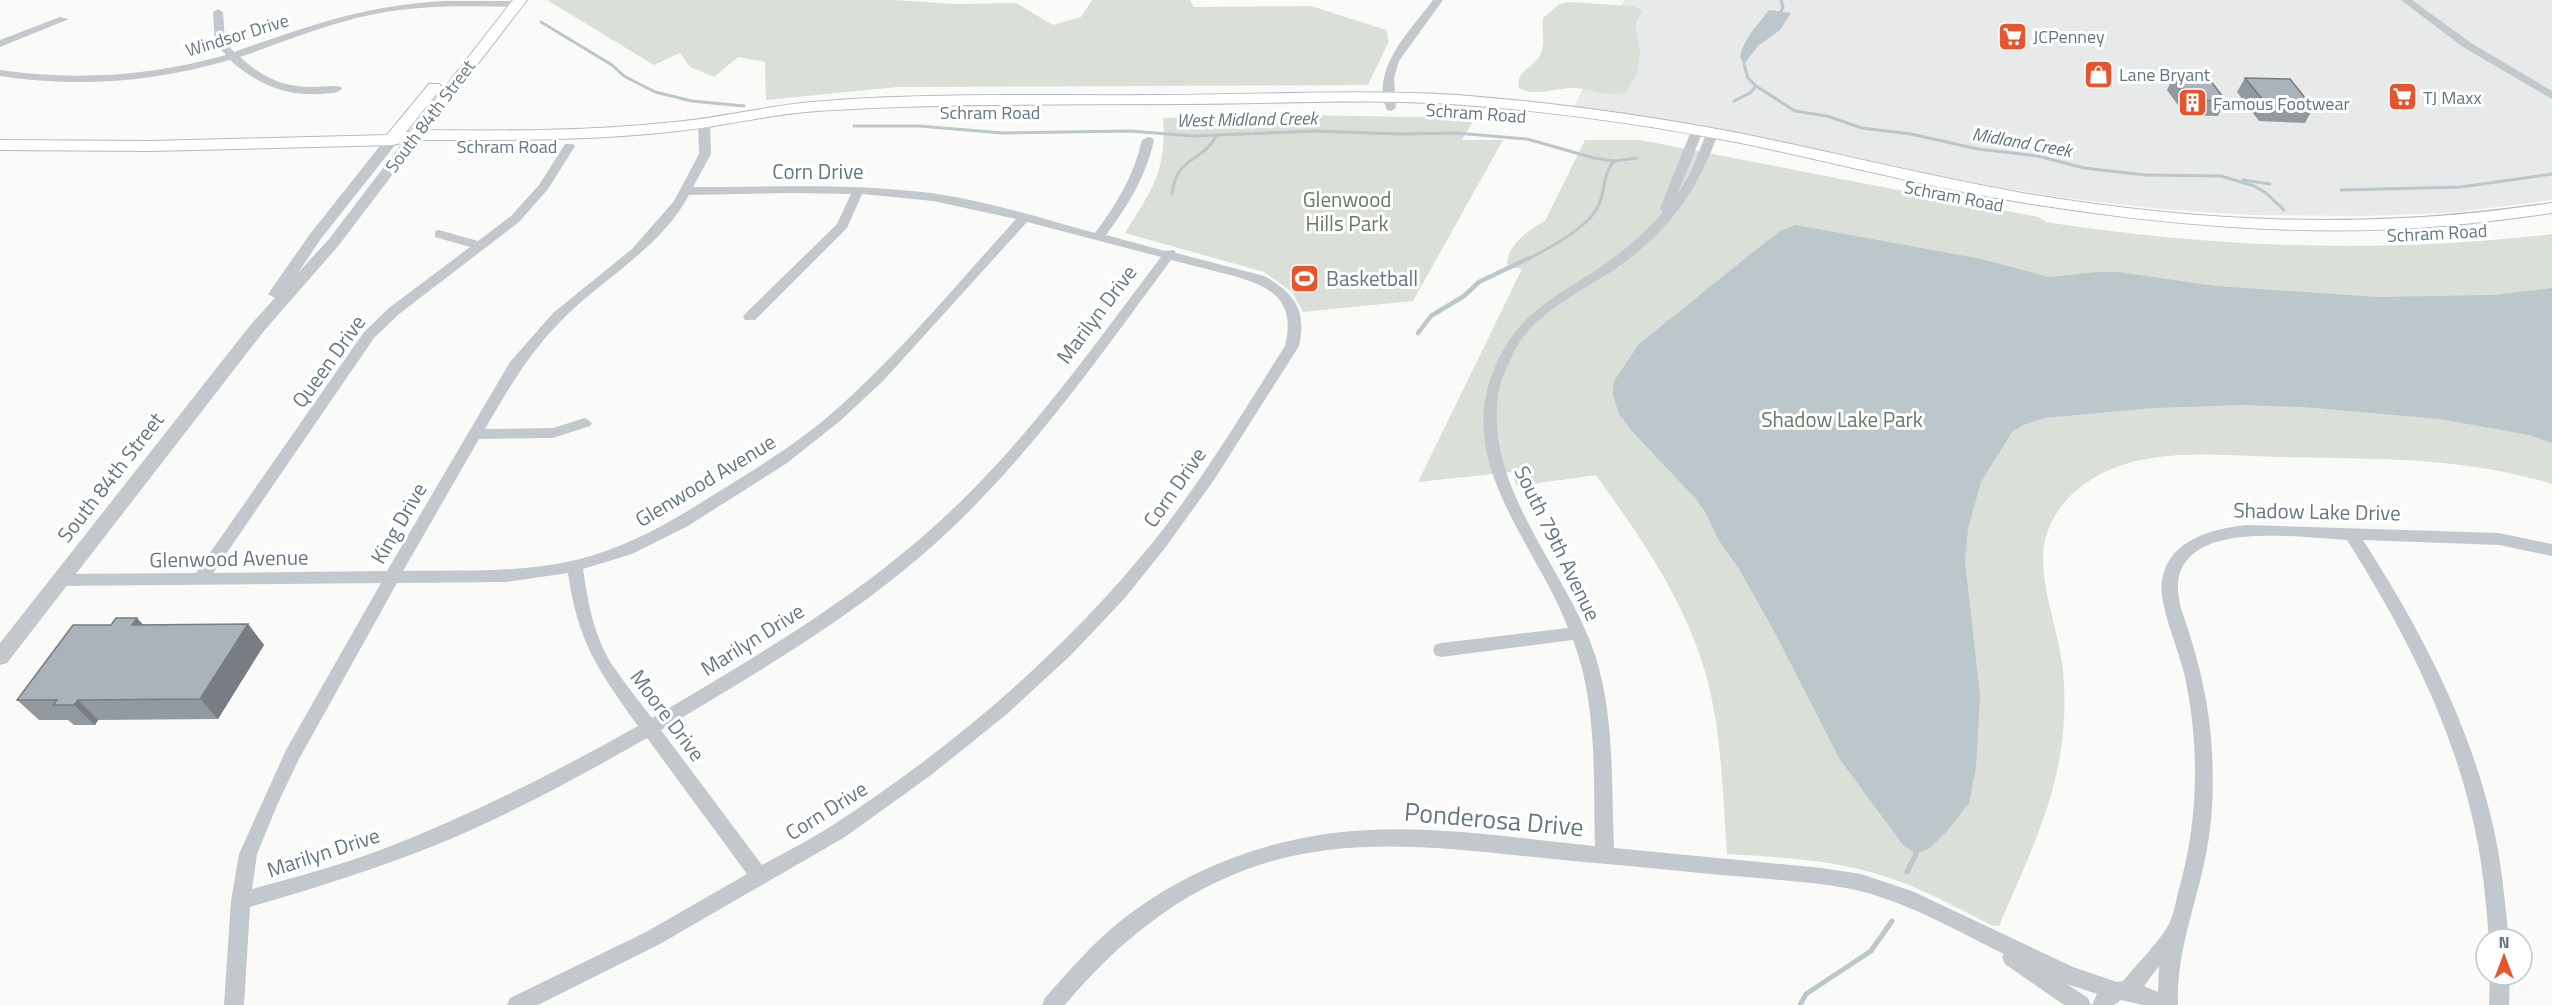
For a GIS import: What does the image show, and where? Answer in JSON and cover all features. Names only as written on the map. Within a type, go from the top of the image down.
[{"type":"main road","name":"South 84th Street","points":[[405,140],[470,42],[510,2]]},
{"type":"main road","name":"South 84th Street","points":[[405,140],[486,42],[510,2]]},
{"type":"main road","name":"Schram Road","points":[[0,145],[151,146],[579,135],[704,128],[881,113],[1391,103],[1490,112],[1702,137],[1990,192],[2145,214],[2269,223],[2340,224],[2454,220],[2552,208]]},
{"type":"main road","name":"Schram Road","points":[[405,140],[569,146],[637,142],[704,128]]},
{"type":"main road","name":"Schram Road","points":[[1702,137],[1963,199],[2068,217],[2154,227],[2244,234],[2373,237],[2468,232],[2552,223]]},
{"type":"street","points":[[1391,103],[1389,78],[1394,61],[1438,0]]},
{"type":"street","points":[[2406,0],[2467,45],[2552,96]]},
{"type":"street","name":"Windsor Drive","points":[[0,73],[44,78],[144,75],[232,56],[376,6],[510,2]]},
{"type":"street","points":[[218,12],[220,43],[255,77],[269,84],[305,92],[337,89]]},
{"type":"street","points":[[0,44],[64,19]]},
{"type":"street","name":"King Drive","points":[[234,1005],[241,901],[248,854],[292,755],[515,364],[536,338],[568,306],[646,243],[668,219],[705,154],[704,128]]},
{"type":"street","name":"South 79th Avenue","points":[[1605,856],[1597,697],[1587,655],[1579,633],[1498,471],[1488,423],[1491,392],[1508,349],[1530,322],[1558,297],[1624,256],[1645,238],[1692,183],[1702,137]]},
{"type":"street","name":"South 84th Street","points":[[0,657],[258,327],[334,242],[405,140]]},
{"type":"street","points":[[1099,236],[1127,200],[1144,162],[1148,140]]},
{"type":"street","name":"Queen Drive","points":[[200,579],[369,335],[394,311],[523,212],[544,187],[569,146]]},
{"type":"street","name":"Corn Drive","points":[[517,1005],[653,939],[839,831],[925,770],[1000,709],[1065,650],[1118,595],[1160,544],[1209,476],[1293,346],[1296,321],[1294,311],[1281,293],[1260,279],[1170,253],[929,195],[858,191],[686,191]]},
{"type":"street","points":[[750,317],[843,225],[858,191]]},
{"type":"street","name":"Glenwood Avenue","points":[[59,580],[507,576],[575,566],[627,550],[665,532],[752,480],[802,445],[835,418],[879,377],[1025,217]]},
{"type":"street","points":[[439,234],[480,246]]},
{"type":"street","name":"Marilyn Drive","points":[[241,901],[332,874],[439,835],[538,790],[651,727],[816,626],[916,550],[964,507],[1041,422],[1170,253]]},
{"type":"street","points":[[474,434],[553,433],[585,423]]},
{"type":"street","name":"Shadow Lake Drive","points":[[2168,1005],[2168,976],[2177,928],[2199,845],[2205,778],[2200,713],[2195,684],[2169,590],[2176,561],[2193,544],[2229,532],[2499,539],[2552,550]]},
{"type":"street","points":[[2351,534],[2408,624],[2453,722],[2483,821],[2495,891],[2498,927]]},
{"type":"street","name":"Moore Drive","points":[[575,566],[582,617],[594,647],[607,670],[759,876]]},
{"type":"street","points":[[1441,650],[1579,633]]},
{"type":"street","name":"Ponderosa Drive","points":[[1052,1005],[1097,953],[1137,920],[1184,890],[1215,875],[1278,851],[1324,842],[1389,837],[1822,876],[1862,883],[1905,897],[2115,996],[2146,996],[2160,1005]]},
{"type":"street","name":"Shadow Lake Drive","points":[[2115,996],[2177,928]]},
{"type":"street","name":"Ponderosa Drive","points":[[1972,930],[2080,1005]]},
{"type":"street","points":[[2499,1005],[2500,987]]},
{"type":"shaded area","points":[[1624,0],[2552,0],[2552,200],[2450,213],[2362,216],[2251,215],[2161,209],[2066,198],[1977,184],[1713,128],[1574,107]]},
{"type":"shaded area","points":[[1769,10],[1791,13],[1780,30],[1758,46],[1744,64],[1740,57],[1744,44]]},
{"type":"shaded area","points":[[1796,225],[1981,259],[2049,277],[2118,272],[2215,286],[2378,297],[2494,295],[2552,288],[2552,443],[2529,435],[2440,419],[2303,407],[2241,405],[2153,408],[2044,418],[2023,425],[2012,432],[1981,482],[1968,528],[1965,562],[1980,696],[1976,767],[1969,803],[1948,830],[1930,848],[1916,854],[1903,845],[1839,758],[1773,629],[1739,569],[1718,539],[1706,513],[1696,499],[1630,429],[1619,414],[1613,395],[1614,381],[1639,344],[1780,231]]},
{"type":"green space","points":[[547,0],[894,0],[957,4],[1016,3],[1053,25],[1081,17],[1092,0],[1190,0],[1194,7],[1311,6],[1386,30],[1389,41],[1368,85],[898,87],[766,100],[765,62],[738,57],[714,77],[690,67],[680,53],[654,65]]},
{"type":"green space","points":[[1568,2],[1632,6],[1642,10],[1635,25],[1640,53],[1637,73],[1625,93],[1611,94],[1572,88],[1532,92],[1519,88],[1519,78],[1536,61],[1541,52],[1543,18],[1558,5]]},
{"type":"green space","name":"Glenwood Hills Park","points":[[1300,115],[1475,118],[1462,140],[1503,140],[1413,301],[1303,312],[1292,292],[1264,272],[1125,233],[1156,179],[1163,152],[1163,118]]},
{"type":"green space","name":"Shadow Lake Park","points":[[1585,140],[1640,140],[2038,217],[2046,222],[2172,238],[2362,246],[2489,240],[2552,234],[2552,484],[2484,468],[2383,459],[2175,455],[2134,462],[2102,473],[2080,487],[2062,505],[2049,527],[2045,540],[2043,555],[2046,588],[2063,671],[2062,741],[2049,803],[1999,926],[1993,926],[1912,886],[1883,876],[1845,866],[1806,860],[1727,854],[1717,728],[1700,656],[1668,584],[1641,539],[1596,475],[1517,486],[1511,472],[1418,482],[1522,269],[1508,267],[1510,253],[1525,234],[1545,221]]},
{"type":"building","points":[[2174,75],[2207,76],[2226,101],[2192,100]]},
{"type":"building","points":[[2245,78],[2290,79],[2313,108],[2268,106]]},
{"type":"building","points":[[116,618],[137,618],[132,625],[248,624],[200,699],[78,700],[74,705],[53,705],[57,700],[17,700],[73,625],[111,625]]},
{"type":"waterway","name":"Midland Creek","points":[[1781,0],[1783,7],[1781,12]]},
{"type":"waterway","name":"West Midland Creek","points":[[541,22],[612,65],[624,76],[655,92],[692,101],[744,106]]},
{"type":"waterway","points":[[1744,64],[1748,78],[1756,86]]},
{"type":"waterway","name":"West Midland Creek","points":[[1734,101],[1750,93],[1756,86]]},
{"type":"waterway","name":"Midland Creek","points":[[1756,86],[1795,111],[1827,116],[1862,128],[1911,134],[1978,149],[2038,156],[2084,168],[2145,175],[2221,176],[2254,186],[2266,193],[2284,210]]},
{"type":"waterway","name":"West Midland Creek","points":[[854,126],[919,126],[1003,133],[1130,131],[1193,136],[1315,131],[1399,134],[1456,133],[1527,139],[1594,158],[1614,161]]},
{"type":"waterway","points":[[1172,194],[1179,172],[1204,151],[1216,136]]},
{"type":"waterway","name":"West Midland Creek","points":[[1614,161],[1637,158]]},
{"type":"waterway","points":[[1526,260],[1567,237],[1587,221],[1599,204],[1606,177],[1614,161]]},
{"type":"waterway","points":[[2341,190],[2461,187],[2552,174]]},
{"type":"waterway","points":[[2243,180],[2270,184]]},
{"type":"waterway","points":[[1418,333],[1431,316],[1464,296],[1479,282],[1529,258]]},
{"type":"waterway","name":"Midland Creek","points":[[1907,872],[1916,854]]},
{"type":"waterway","name":"Midland Creek","points":[[1800,1005],[1806,994],[1871,951],[1892,921]]},
{"type":"place","name":"JCPenney","points":[[2012,36]]},
{"type":"place","name":"Lane Bryant","points":[[2098,74]]},
{"type":"place","name":"TJ Maxx","points":[[2402,97]]},
{"type":"place","name":"Famous Footwear","points":[[2192,103]]},
{"type":"place","name":"Basketball","points":[[1305,278]]}]
